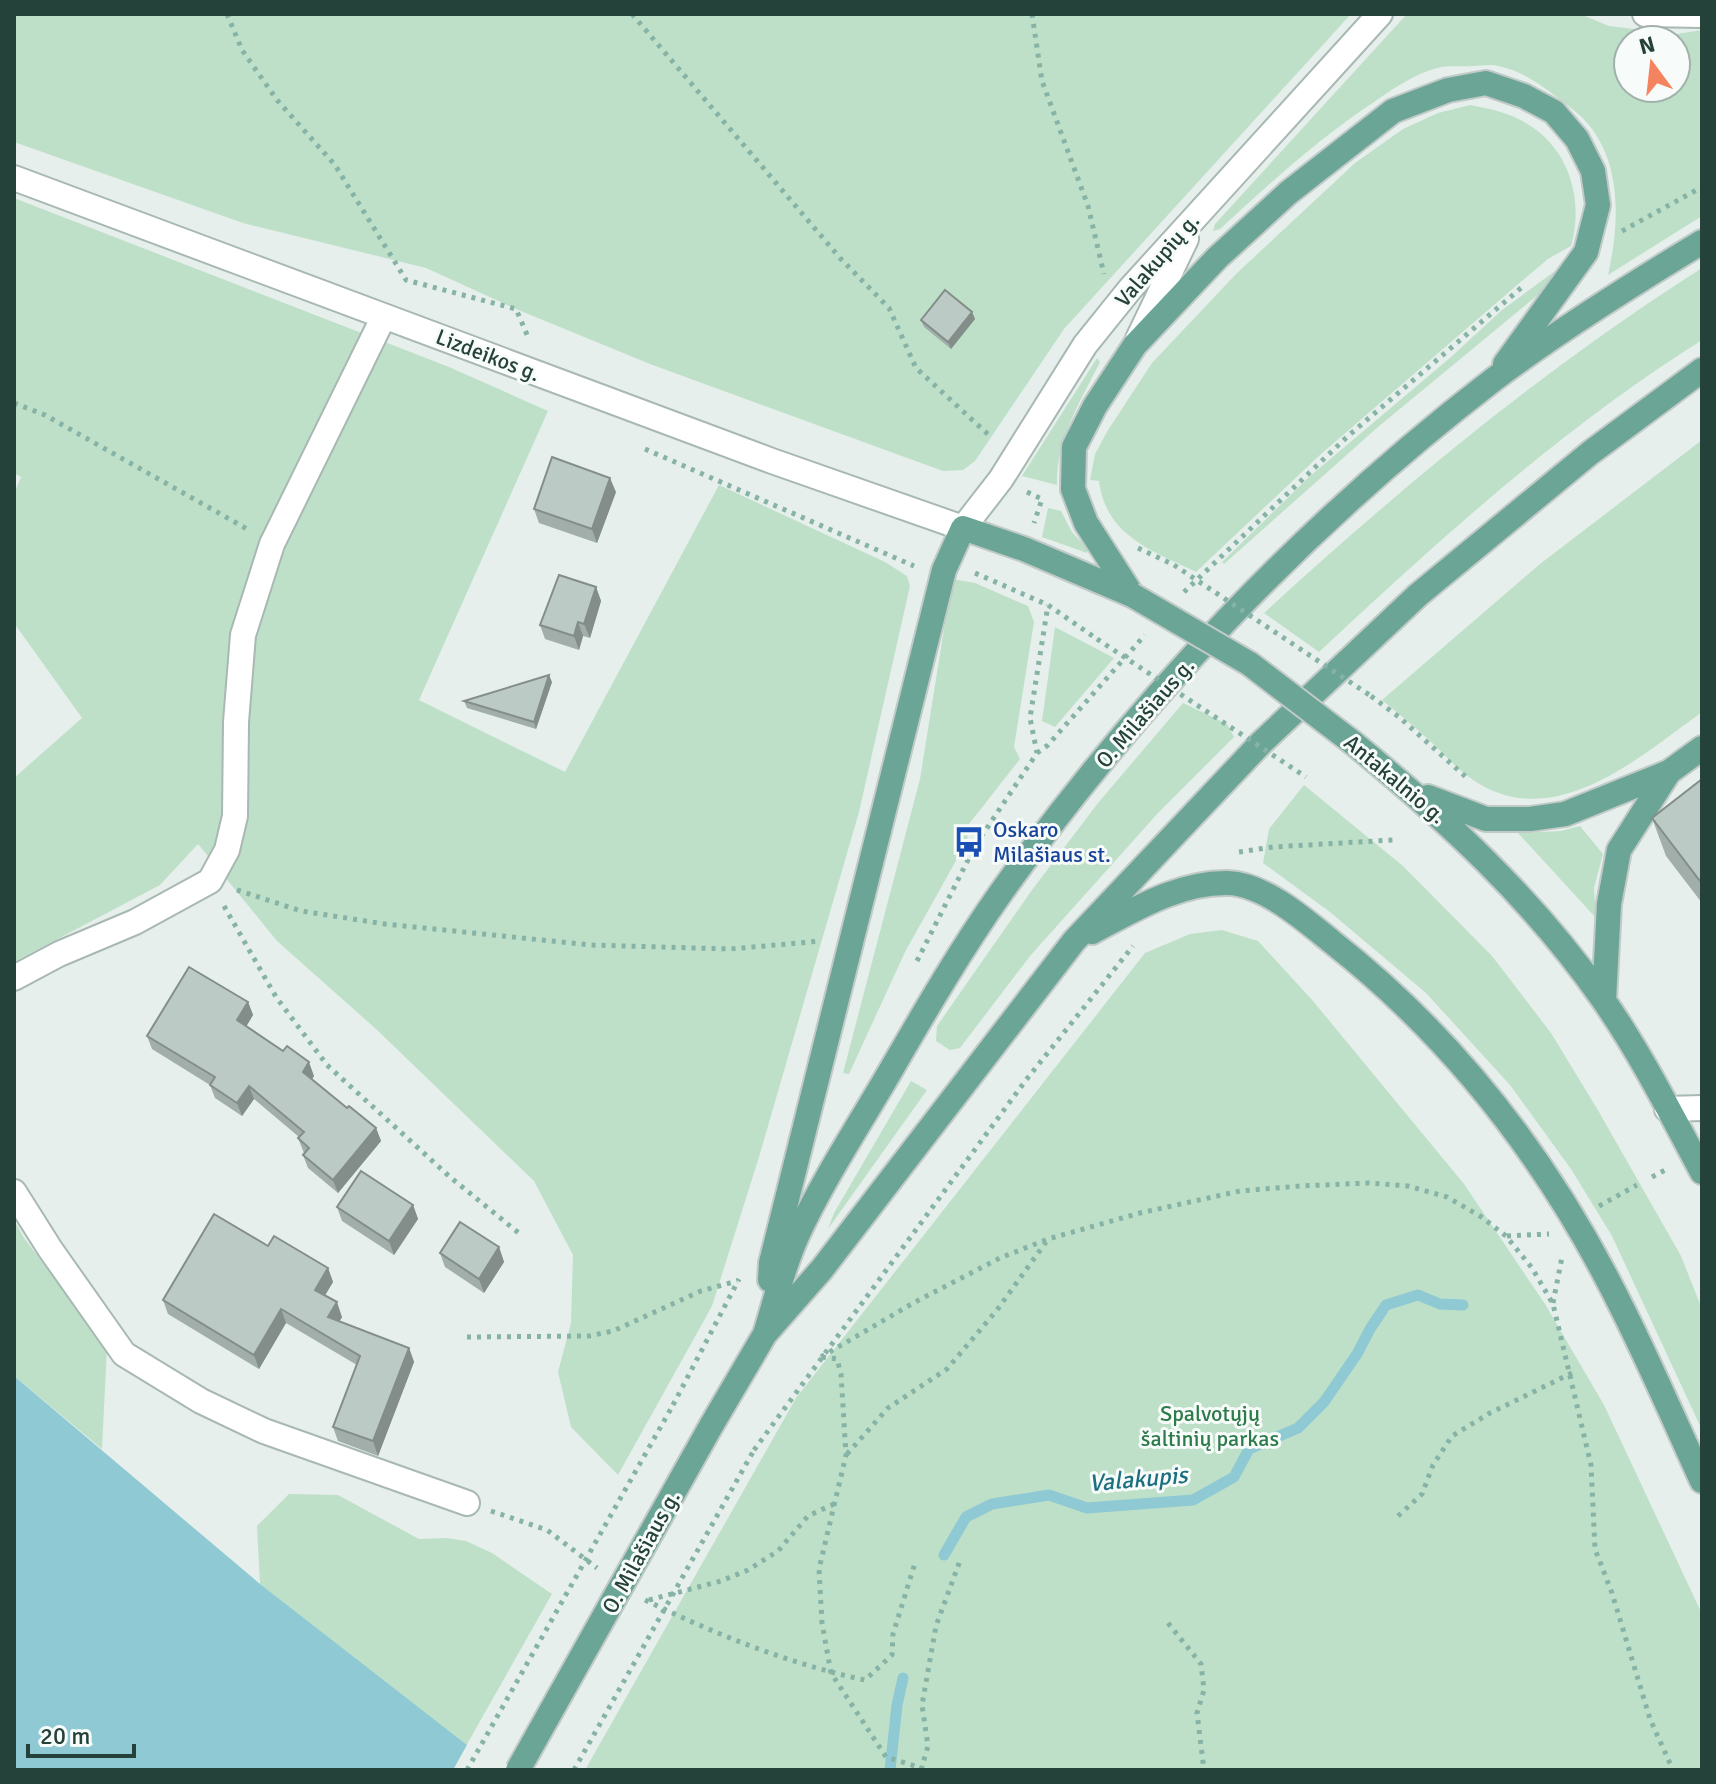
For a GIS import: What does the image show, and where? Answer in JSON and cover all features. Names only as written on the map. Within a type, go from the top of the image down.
[{"type":"main road","points":[[1132,595],[1086,523],[1073,489],[1074,447],[1095,406],[1135,345],[1217,258],[1288,193],[1393,111],[1448,90],[1486,83],[1524,96],[1554,112],[1577,139],[1593,171],[1598,205],[1586,252],[1495,379]]},
{"type":"main road","name":"O. Milašiaus g.","points":[[765,1334],[796,1238],[959,957],[998,897],[1067,803],[1160,693],[1264,584],[1376,476],[1495,379],[1636,282],[1702,242]]},
{"type":"main road","name":"O. Milašiaus g.","points":[[518,1770],[765,1334],[822,1269],[1074,941],[1261,743],[1418,595],[1590,453],[1690,382],[1702,370]]},
{"type":"main road","points":[[765,1334],[771,1263],[944,570],[963,528]]},
{"type":"main road","name":"Antakalnio g.","points":[[963,528],[1024,549],[1132,595],[1250,664],[1414,792],[1529,905],[1604,1000],[1702,1172]]},
{"type":"main road","points":[[1414,792],[1486,819],[1530,819],[1565,814],[1669,772],[1702,748]]},
{"type":"main road","points":[[1604,1000],[1609,904],[1619,850],[1669,772]]},
{"type":"main road","points":[[1074,941],[1150,902],[1189,887],[1230,883],[1259,892],[1290,909],[1359,963],[1430,1029],[1491,1096],[1539,1164],[1575,1220],[1623,1309],[1702,1481]]},
{"type":"street","name":"Valakupių g.","points":[[963,528],[1001,479],[1085,345],[1112,311],[1380,14]]},
{"type":"street","points":[[1645,14],[1702,15]]},
{"type":"street","name":"Lizdeikos g.","points":[[14,178],[772,461],[963,528]]},
{"type":"street","points":[[1135,345],[1197,215]]},
{"type":"street","points":[[14,978],[59,954],[135,922],[210,881],[227,850],[235,816],[236,722],[243,635],[272,544],[384,316]]},
{"type":"street","points":[[1667,1109],[1702,1108]]},
{"type":"street","points":[[14,1192],[124,1354],[201,1401],[264,1431],[467,1503]]},
{"type":"path","points":[[227,14],[242,50],[277,100],[335,165],[406,280],[516,309],[528,337]]},
{"type":"path","points":[[632,14],[831,247],[889,308],[916,368],[999,444]]},
{"type":"path","points":[[1032,14],[1042,81],[1088,206],[1112,311]]},
{"type":"path","points":[[1586,252],[1702,187]]},
{"type":"path","points":[[1183,593],[1348,436],[1527,283]]},
{"type":"path","points":[[14,403],[45,415],[272,544]]},
{"type":"path","points":[[635,444],[923,570],[976,573],[1048,605],[1306,777]]},
{"type":"path","points":[[1174,565],[1371,696],[1478,788]]},
{"type":"path","points":[[1037,753],[1030,718],[1048,605]]},
{"type":"path","points":[[912,971],[975,846],[1037,753],[1048,745],[1154,625]]},
{"type":"path","points":[[1234,853],[1273,847],[1393,840]]},
{"type":"path","points":[[210,881],[301,911],[385,924],[591,945],[730,949],[822,941]]},
{"type":"path","points":[[210,881],[276,997],[327,1065],[450,1177],[520,1234]]},
{"type":"path","points":[[574,1770],[754,1450],[1036,1068],[1131,947],[1143,940]]},
{"type":"path","points":[[821,1357],[915,1302],[1000,1258],[1048,1239],[1140,1213],[1240,1191],[1369,1183],[1408,1186],[1447,1197],[1506,1236],[1532,1268],[1553,1304],[1572,1373],[1591,1465],[1595,1549],[1612,1593],[1650,1719],[1673,1770]]},
{"type":"path","points":[[1601,1204],[1637,1185]]},
{"type":"path","points":[[1506,1236],[1553,1234]]},
{"type":"path","points":[[846,1455],[888,1408],[947,1369],[997,1310],[1048,1239]]},
{"type":"path","points":[[1553,1304],[1563,1251]]},
{"type":"path","points":[[467,1337],[589,1336],[613,1331],[701,1291],[738,1280],[673,1405],[467,1770]]},
{"type":"path","points":[[821,1357],[837,1359],[841,1374],[846,1455],[819,1569],[822,1623],[831,1673],[886,1757],[924,1769],[928,1746],[922,1705],[936,1626],[961,1558]]},
{"type":"path","points":[[1398,1516],[1422,1494],[1433,1465],[1452,1436],[1490,1413],[1572,1373]]},
{"type":"path","points":[[467,1503],[547,1530]]},
{"type":"path","points":[[646,1601],[721,1581],[748,1570],[778,1551],[808,1516],[835,1503]]},
{"type":"path","points":[[710,1632],[831,1673],[865,1680],[892,1655],[893,1634],[915,1563]]},
{"type":"path","points":[[1168,1623],[1201,1664],[1204,1690],[1197,1713],[1204,1770]]},
{"type":"green space","points":[[14,14],[1351,14],[1064,329],[975,461],[963,470],[943,471],[650,364],[426,268],[243,223],[14,142]]},
{"type":"green space","points":[[1407,14],[1580,14],[1612,26],[1612,104],[1692,104],[1692,32],[1702,30],[1702,216],[1608,275],[1616,207],[1609,163],[1601,143],[1588,124],[1554,95],[1527,77],[1495,65],[1441,67],[1404,82],[1333,131],[1220,229],[1213,231],[1215,224]]},
{"type":"green space","points":[[1470,105],[1501,112],[1522,121],[1555,148],[1564,163],[1574,195],[1575,229],[1571,246],[1548,259],[1321,454],[1196,572],[1133,539],[1111,515],[1103,500],[1099,481],[1090,480],[1095,454],[1152,363],[1236,274],[1355,163],[1403,129],[1438,113]]},
{"type":"green space","points":[[14,198],[449,367],[548,411],[419,700],[565,772],[719,485],[885,562],[907,576],[910,586],[859,812],[759,1157],[712,1306],[618,1475],[571,1427],[558,1372],[571,1323],[573,1255],[534,1181],[376,1029],[277,941],[198,844],[160,885],[14,962],[14,778],[82,718],[14,623],[14,494],[21,477],[14,473]]},
{"type":"green space","points":[[1566,263],[1550,285],[1378,427],[1224,564],[1222,562],[1309,477],[1502,310]]},
{"type":"green space","points":[[1702,268],[1702,340],[1600,410],[1503,487],[1319,652],[1264,613],[1368,520],[1476,431],[1587,346]]},
{"type":"green space","points":[[1097,358],[1100,362],[1077,407],[1060,452],[1057,485],[1022,476]]},
{"type":"green space","points":[[1702,440],[1702,712],[1650,750],[1592,785],[1561,795],[1530,799],[1500,793],[1469,777],[1382,700],[1540,564]]},
{"type":"green space","points":[[1048,508],[1061,511],[1072,532],[1088,549],[1087,553],[1042,537]]},
{"type":"green space","points":[[952,579],[975,583],[1028,606],[1034,622],[1014,747],[1020,759],[969,824],[967,841],[905,952],[849,1074],[843,1073],[920,779]]},
{"type":"green space","points":[[1055,627],[1114,658],[1055,727],[1042,721]]},
{"type":"green space","points":[[1183,703],[1227,724],[1234,737],[1158,813],[1030,956],[960,1048],[950,1050],[936,1041],[937,1026],[1032,890],[1098,803]]},
{"type":"green space","points":[[1304,785],[1403,866],[1492,956],[1551,1033],[1681,1256],[1702,1309],[1702,1430],[1612,1236],[1571,1169],[1510,1085],[1426,993],[1330,912],[1263,863],[1269,829]]},
{"type":"green space","points":[[1580,826],[1603,854],[1594,888],[1596,918],[1518,833],[1561,831]]},
{"type":"green space","name":"Spalvotųjų šaltinių parkas","points":[[1222,930],[1258,941],[1313,1001],[1464,1184],[1545,1304],[1604,1405],[1702,1614],[1702,1770],[585,1770],[796,1398],[1145,953],[1190,934]]},
{"type":"green space","points":[[911,1081],[927,1090],[828,1229],[834,1213]]},
{"type":"green space","points":[[14,1220],[24,1238],[107,1347],[102,1449],[14,1376]]},
{"type":"green space","points":[[289,1494],[338,1495],[419,1539],[466,1541],[492,1553],[552,1594],[466,1746],[260,1584],[257,1526]]},
{"type":"water","points":[[14,1376],[260,1584],[499,1770],[14,1770]]},
{"type":"pier","points":[[468,1743],[501,1767],[503,1770],[453,1770]]},
{"type":"building","points":[[945,290],[972,312],[948,342],[921,320]]},
{"type":"building","points":[[552,457],[610,478],[592,529],[534,509]]},
{"type":"building","points":[[559,575],[596,587],[584,624],[578,622],[574,636],[540,625]]},
{"type":"building","points":[[549,675],[534,722],[464,701]]},
{"type":"building","points":[[1702,779],[1702,879],[1700,881],[1652,818]]},
{"type":"building","points":[[189,967],[248,1002],[237,1020],[283,1051],[287,1046],[309,1062],[303,1072],[376,1128],[333,1180],[303,1155],[309,1148],[298,1138],[304,1132],[249,1086],[237,1103],[210,1085],[215,1077],[147,1036]]},
{"type":"building","points":[[361,1171],[413,1205],[389,1241],[337,1207]]},
{"type":"building","points":[[214,1214],[268,1246],[274,1236],[328,1268],[315,1290],[337,1302],[328,1317],[409,1348],[373,1441],[333,1427],[360,1356],[281,1309],[254,1355],[163,1300]]},
{"type":"building","points":[[460,1222],[499,1247],[479,1279],[440,1253]]},
{"type":"waterway","name":"Valakupis","points":[[944,1555],[966,1517],[992,1504],[1049,1495],[1087,1508],[1193,1500],[1234,1477],[1249,1449],[1298,1428],[1324,1402],[1386,1305],[1418,1295],[1440,1304],[1463,1305]]},
{"type":"waterway","name":"Valakupis","points":[[890,1770],[903,1678]]},
{"type":"place","name":"Oskaro Milašiaus st.","points":[[969,842]]}]
